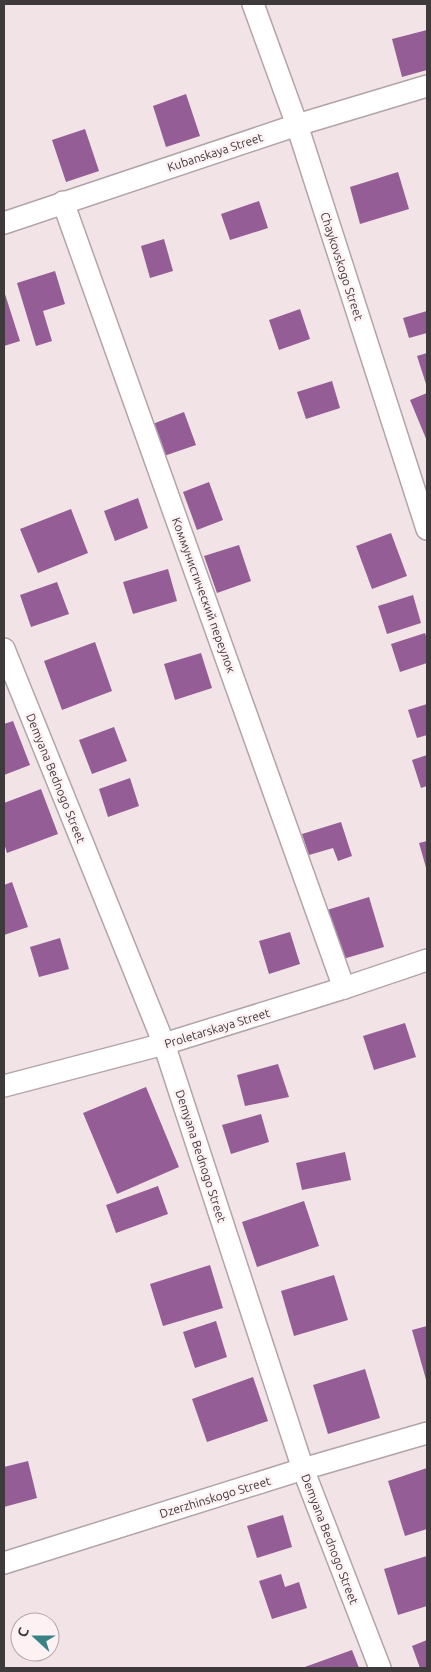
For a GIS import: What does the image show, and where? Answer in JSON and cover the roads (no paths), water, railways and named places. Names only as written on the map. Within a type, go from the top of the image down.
[{"type":"street","name":"Chaykovskogo Street","points":[[253,4],[297,125],[427,529]]},
{"type":"street","name":"Kubanskaya Street","points":[[4,223],[297,125],[427,86]]},
{"type":"street","name":"Коммунистический переулок","points":[[63,202],[344,988]]},
{"type":"street","name":"Demyana Bednogo Street","points":[[4,649],[164,1044],[303,1469],[380,1668]]},
{"type":"street","name":"Proletarskaya Street","points":[[4,1086],[164,1044],[427,960]]},
{"type":"street","name":"Dzerzhinskogo Street","points":[[4,1562],[303,1469],[427,1433]]}]
